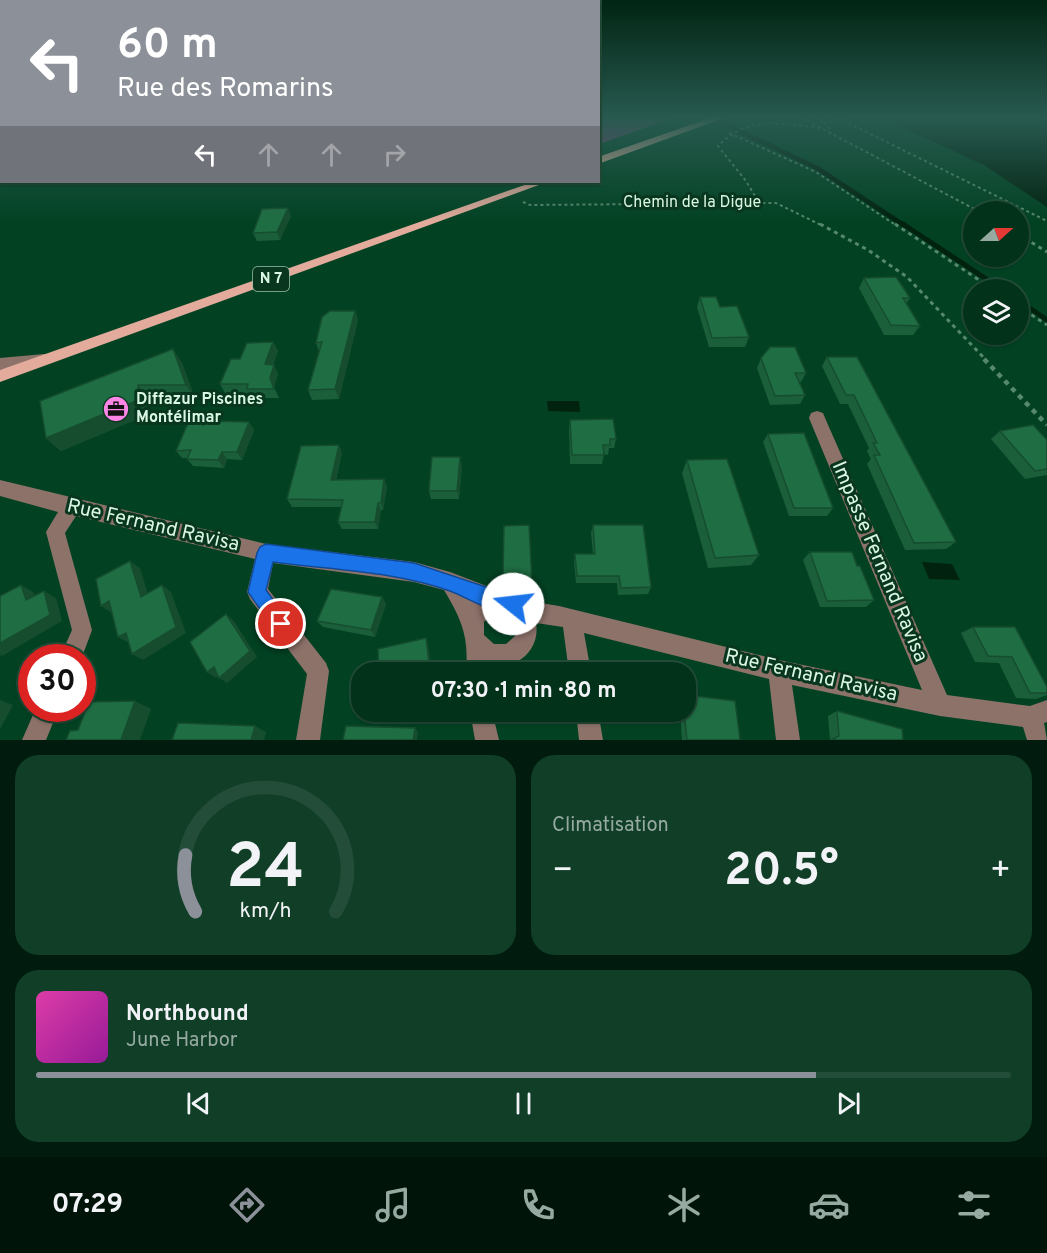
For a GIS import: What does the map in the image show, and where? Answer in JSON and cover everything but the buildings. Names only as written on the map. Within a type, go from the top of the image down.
[{"type":"main road","points":[[600,160],[622,153]]},
{"type":"main road","name":"N 7","points":[[0,376],[539,183]]},
{"type":"street","points":[[0,364],[50,358]]},
{"type":"street","name":"Impasse Fernand Ravisa","points":[[817,418],[940,705]]},
{"type":"street","name":"Rue Fernand Ravisa","points":[[0,488],[266,553],[414,572],[450,582],[496,601]]},
{"type":"street","points":[[72,507],[55,532],[82,630],[76,644]]},
{"type":"street","points":[[266,553],[257,592],[318,671],[308,740]]},
{"type":"street","points":[[450,582],[474,625],[474,634],[479,647],[478,662]]},
{"type":"street","points":[[474,625],[481,610],[496,601],[504,601],[519,610],[524,617],[525,635],[507,662]]},
{"type":"street","name":"Rue Fernand Ravisa","points":[[519,610],[566,618],[779,671],[940,705],[1039,714]]},
{"type":"street","points":[[525,635],[566,618],[577,662]]},
{"type":"street","points":[[479,647],[502,662]]},
{"type":"street","points":[[779,671],[788,740]]},
{"type":"street","points":[[1039,714],[1039,740]]},
{"type":"street","points":[[34,740],[42,722]]},
{"type":"street","points":[[589,722],[591,740]]},
{"type":"path","points":[[723,153],[759,202]]},
{"type":"path","points":[[775,153],[816,172],[977,279]]},
{"type":"path","points":[[870,153],[963,203]]},
{"type":"path","points":[[910,153],[1047,221]]},
{"type":"path","name":"Chemin de la Digue","points":[[508,193],[530,205],[776,203],[868,250],[907,277],[1047,425]]},
{"type":"path","points":[[1029,241],[1047,252]]},
{"type":"path","points":[[1029,313],[1047,325]]},
{"type":"shaded area","points":[[957,153],[1047,153],[1047,207],[984,165]]},
{"type":"shaded area","points":[[547,401],[579,401],[580,412],[548,411]]},
{"type":"shaded area","points":[[922,562],[952,564],[960,580],[929,579]]},
{"type":"waterway","points":[[785,153],[817,168],[905,226]]},
{"type":"waterway","points":[[903,224],[986,279]]},
{"type":"waterway","points":[[1029,308],[1047,320]]},
{"type":"place","name":"Diffazur Piscines Montélimar","points":[[116,409]]},
{"type":"route","points":[[281,624],[257,592],[266,553],[414,572],[450,582],[496,601],[513,604]]}]
